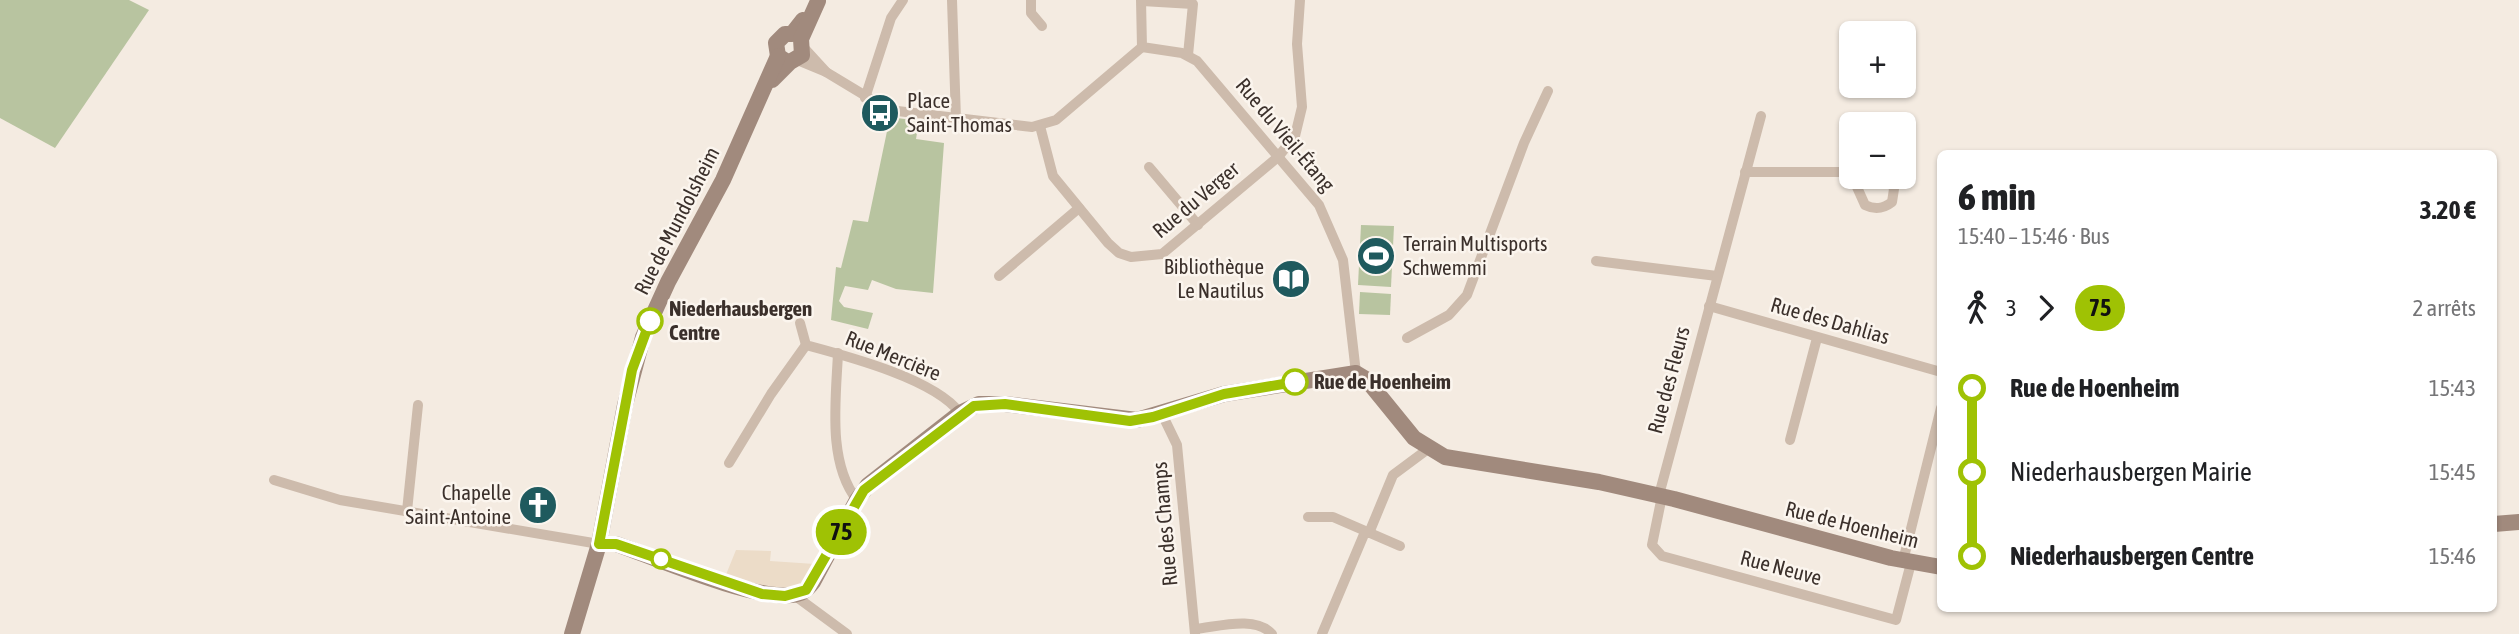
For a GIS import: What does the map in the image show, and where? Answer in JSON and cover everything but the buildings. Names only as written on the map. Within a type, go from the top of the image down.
[{"type":"street","name":"Rue de Mundolsheim","points":[[572,634],[599,544],[625,405],[643,337],[659,299],[723,180],[768,85],[793,50],[819,0]]},
{"type":"street","points":[[865,98],[891,18],[903,0]]},
{"type":"street","points":[[952,0],[956,119]]},
{"type":"street","points":[[1031,0],[1031,13],[1042,26]]},
{"type":"street","points":[[793,50],[865,98],[889,110],[1040,126],[1056,120],[1142,47],[1142,0],[1193,4],[1188,55],[1142,47]]},
{"type":"street","name":"Rue du Verger","points":[[1040,126],[1053,176],[1114,249],[1139,258],[1162,254],[1278,157],[1295,136],[1302,113],[1297,44],[1300,0]]},
{"type":"street","name":"Rue du Vieil-Étang","points":[[1188,55],[1198,61],[1319,205],[1336,240],[1346,277],[1356,373]]},
{"type":"street","points":[[1406,338],[1449,315],[1467,295],[1510,176],[1548,91]]},
{"type":"street","name":"Rue des Fleurs","points":[[1660,495],[1761,116]]},
{"type":"street","points":[[1149,167],[1198,225]]},
{"type":"street","points":[[1745,172],[1839,172]]},
{"type":"street","points":[[1858,189],[1865,205],[1872,209],[1885,207],[1892,202],[1894,189]]},
{"type":"street","points":[[999,276],[1079,208]]},
{"type":"street","points":[[1596,261],[1717,276]]},
{"type":"street","name":"Rue des Dahlias","points":[[1709,306],[1937,371]]},
{"type":"street","points":[[729,463],[771,394],[806,345],[800,323]]},
{"type":"street","points":[[1790,440],[1817,338]]},
{"type":"street","name":"Rue Mercière","points":[[806,345],[866,361],[946,397],[960,413]]},
{"type":"street","points":[[838,354],[839,460],[846,485],[857,500]]},
{"type":"street","points":[[274,480],[340,500],[599,544],[616,544],[762,594],[794,595],[806,590],[813,582],[857,500],[875,479],[960,413],[974,406],[995,403],[1130,421],[1163,414],[1224,394],[1356,373]]},
{"type":"street","name":"Rue de Hoenheim","points":[[1356,373],[1366,379],[1408,432],[1428,450],[1463,462],[1599,482],[1660,495],[1907,562],[1937,566]]},
{"type":"street","points":[[407,511],[418,405]]},
{"type":"street","name":"Rue des Champs","points":[[1163,414],[1177,445],[1195,632]]},
{"type":"street","points":[[1907,562],[1937,426]]},
{"type":"street","points":[[1322,634],[1393,475],[1428,450]]},
{"type":"street","name":"Rue Neuve","points":[[1660,495],[1652,545],[1662,556],[1896,620],[1907,562]]},
{"type":"street","points":[[1308,517],[1333,517],[1400,546]]},
{"type":"street","points":[[2497,524],[2519,522]]},
{"type":"street","points":[[794,595],[847,634]]},
{"type":"street","points":[[1195,632],[1250,624],[1263,627],[1272,634]]},
{"type":"green space","points":[[0,0],[129,0],[149,10],[55,148],[0,118]]},
{"type":"green space","points":[[890,117],[919,121],[916,139],[944,143],[933,293],[896,289],[872,280],[868,290],[845,286],[839,301],[844,307],[873,313],[868,329],[831,320],[836,267],[841,268],[853,220],[868,222]]},
{"type":"green space","name":"Terrain Multisports Schwemmi","points":[[1361,225],[1394,226],[1391,287],[1358,285]]},
{"type":"green space","points":[[1360,292],[1391,294],[1390,315],[1359,314]]},
{"type":"shaded area","points":[[736,550],[771,551],[770,561],[815,564],[801,586],[778,590],[725,577]]},
{"type":"bus line","name":"75","points":[[650,321],[632,370],[599,544],[616,544],[762,594],[785,596],[806,590],[864,490],[960,413],[974,406],[986,403],[1005,404],[1130,421],[1153,417],[1224,394],[1295,382]]},
{"type":"place","name":"Place Saint-Thomas","points":[[880,113]]},
{"type":"place","name":"Terrain Multisports Schwemmi","points":[[1376,256]]},
{"type":"place","name":"Bibliothèque Le Nautilus","points":[[1291,279]]},
{"type":"place","name":"Niederhausbergen Centre","points":[[650,321]]},
{"type":"place","name":"Rue de Hoenheim","points":[[1295,382]]},
{"type":"place","name":"Chapelle Saint-Antoine","points":[[538,505]]}]
